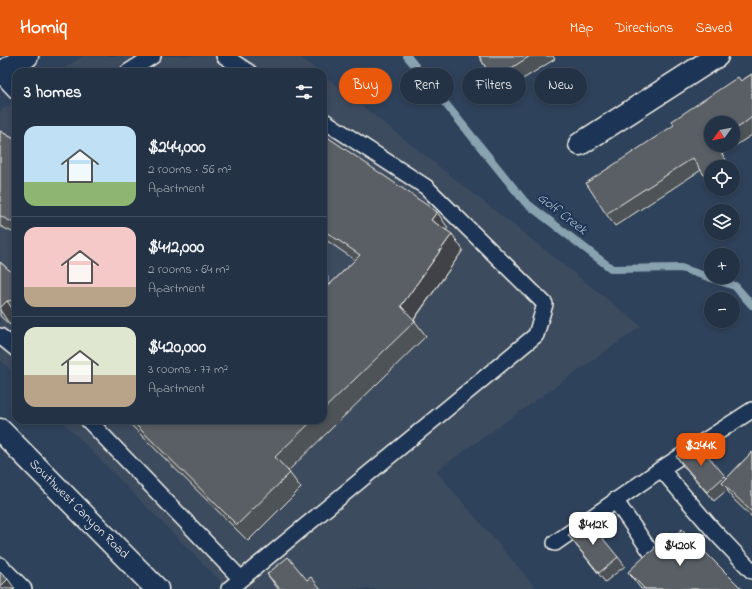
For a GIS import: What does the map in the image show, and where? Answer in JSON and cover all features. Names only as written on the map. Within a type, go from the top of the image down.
[{"type":"main road","points":[[0,74],[27,56]]},
{"type":"main road","points":[[580,144],[717,56]]},
{"type":"main road","name":"Southwest Canyon Road","points":[[0,430],[157,589]]},
{"type":"lane","points":[[134,68],[153,56]]},
{"type":"lane","points":[[224,56],[242,68]]},
{"type":"lane","points":[[0,74],[12,87]]},
{"type":"lane","points":[[229,589],[536,335],[545,304],[426,187],[327,123]]},
{"type":"lane","points":[[0,336],[12,346]]},
{"type":"lane","points":[[555,543],[661,469],[752,410]]},
{"type":"lane","points":[[92,424],[241,579]]},
{"type":"lane","points":[[661,469],[714,531],[752,571]]},
{"type":"lane","points":[[616,500],[655,558]]},
{"type":"lane","points":[[0,565],[24,589]]},
{"type":"shaded area","points":[[83,56],[299,56],[314,68],[65,68]]},
{"type":"shaded area","points":[[327,78],[339,88],[339,104],[360,104],[641,326],[436,471],[537,589],[228,589],[65,424],[327,424]]},
{"type":"shaded area","points":[[12,103],[12,371],[0,359],[0,111]]},
{"type":"shaded area","points":[[327,275],[328,277],[330,289],[327,298]]},
{"type":"building","points":[[479,56],[530,56],[512,68],[486,68]]},
{"type":"building","points":[[752,74],[752,117],[740,126],[740,116],[704,116],[704,152],[721,152],[726,160],[704,160],[704,175],[693,158],[606,214],[586,183],[674,125],[672,121],[738,77],[741,81]]},
{"type":"building","points":[[0,131],[12,138],[12,222],[0,216]]},
{"type":"building","points":[[327,137],[437,212],[431,220],[452,234],[401,306],[415,321],[327,406],[327,287],[360,255],[327,233]]},
{"type":"building","points":[[0,262],[12,272],[12,300],[7,301],[0,308]]},
{"type":"building","points":[[135,424],[309,424],[275,457],[290,473],[237,525]]},
{"type":"building","points":[[697,443],[725,476],[707,492],[676,456]]},
{"type":"building","points":[[752,452],[752,512],[722,483]]},
{"type":"building","points":[[587,519],[618,557],[599,573],[568,535]]},
{"type":"building","points":[[682,529],[742,589],[645,589],[628,572],[654,549],[667,533],[672,538]]},
{"type":"building","points":[[288,557],[307,580],[311,577],[321,589],[280,589],[267,574]]},
{"type":"building","points":[[0,572],[8,579],[0,587]]},
{"type":"waterway","name":"Golf Creek","points":[[407,56],[525,202],[612,269],[681,268],[735,286],[752,305]]}]
